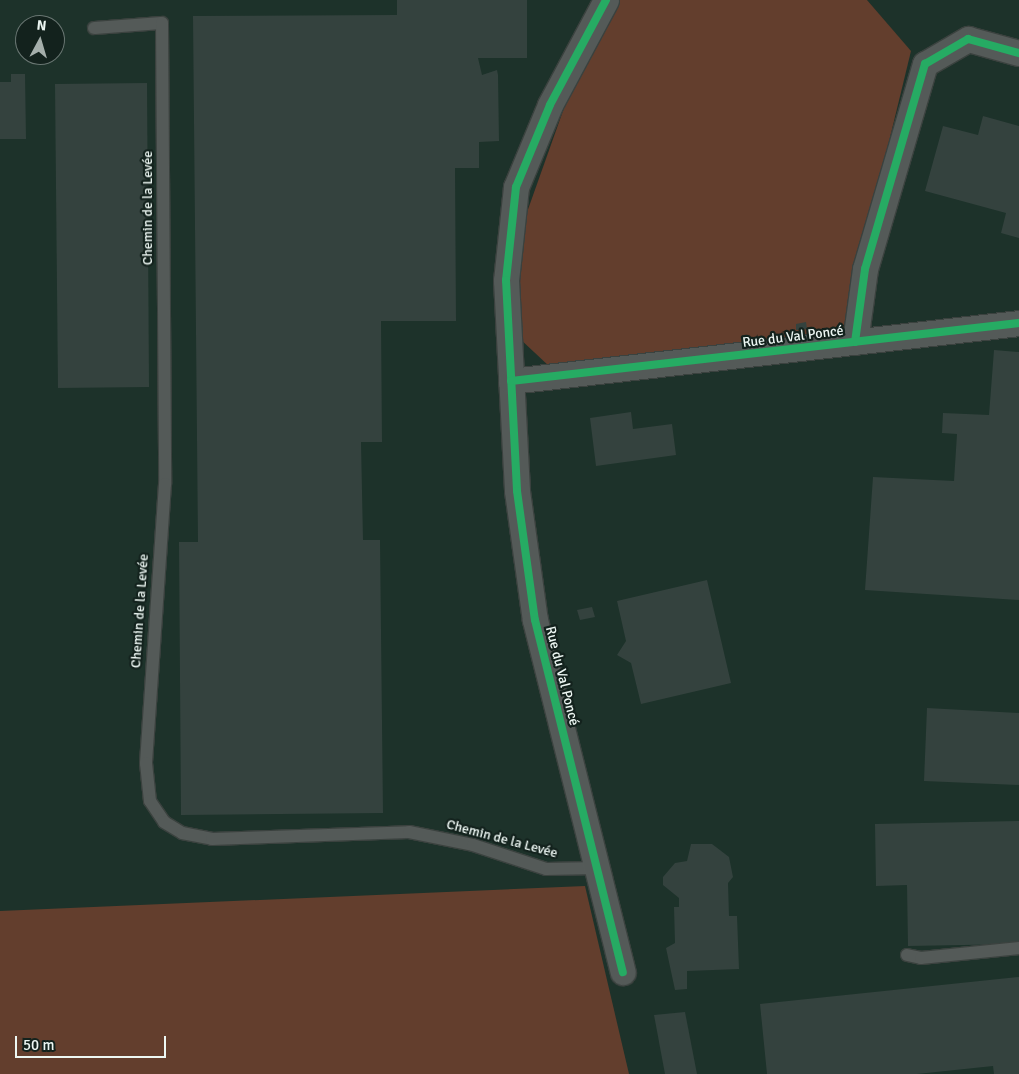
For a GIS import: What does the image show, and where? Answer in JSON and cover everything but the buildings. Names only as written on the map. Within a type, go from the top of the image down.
[{"type":"street","name":"Rue du Val Poncé","points":[[606,0],[550,105],[516,187],[506,280],[517,491],[535,620],[623,972]]},
{"type":"street","points":[[855,342],[865,269],[925,64],[968,40],[1019,53]]},
{"type":"street","name":"Rue du Val Poncé","points":[[510,380],[1019,323]]},
{"type":"lane","name":"Chemin de la Levée","points":[[94,28],[162,23],[165,484],[146,763],[150,801],[164,822],[176,829],[212,839],[409,832],[473,845],[546,869],[598,868]]},
{"type":"lane","points":[[907,954],[921,958],[1019,948]]},
{"type":"shaded area","points":[[0,0],[620,0],[564,108],[521,229],[911,52],[867,0],[1019,0],[1019,1074],[0,1074]]},
{"type":"shaded area","points":[[620,0],[867,0],[911,51],[841,339],[550,367],[519,338],[521,229],[564,108]]},
{"type":"shaded area","points":[[585,886],[629,1074],[0,1074],[0,911]]},
{"type":"cycle path","points":[[606,0],[550,105],[516,187],[506,280],[517,491],[535,620],[623,972]]},
{"type":"cycle path","points":[[855,342],[865,269],[925,64],[968,39],[1019,53]]},
{"type":"cycle path","points":[[511,381],[1019,323]]}]
